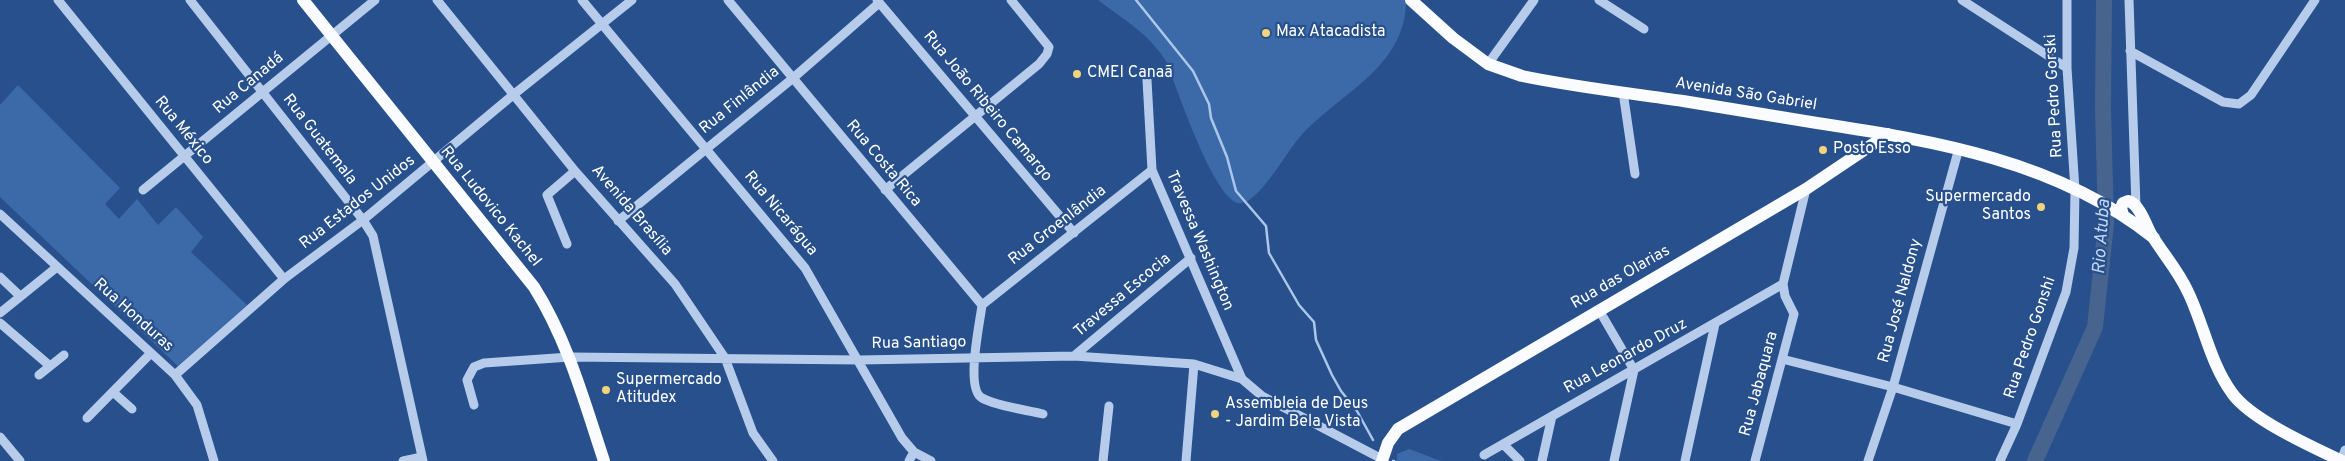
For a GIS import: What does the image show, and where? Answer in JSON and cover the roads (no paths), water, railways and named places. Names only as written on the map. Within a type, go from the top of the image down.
[{"type":"main road","name":"Rua Ludovico Kachel","points":[[303,0],[534,287],[550,313],[570,357],[604,461]]},
{"type":"main road","name":"Avenida São Gabriel","points":[[1411,0],[1453,38],[1488,64],[1522,76],[1888,134],[1959,148],[2030,170],[2108,206],[2129,208]]},
{"type":"main road","name":"Rua das Olarias","points":[[1382,460],[1388,443],[1398,429],[1806,189],[1888,134]]},
{"type":"main road","points":[[2129,208],[2172,263],[2188,290],[2219,371],[2233,395],[2251,411],[2283,431],[2341,461]]},
{"type":"street","name":"Rua México","points":[[58,0],[284,279]]},
{"type":"street","name":"Rua Guatemala","points":[[190,0],[363,220],[373,236],[422,459]]},
{"type":"street","name":"Rua Canadá","points":[[143,190],[375,0]]},
{"type":"street","name":"Avenida Brasília","points":[[437,0],[575,171],[675,284],[725,358],[753,433],[773,461]]},
{"type":"street","name":"Rua Nicarágua","points":[[582,0],[805,268],[860,360],[902,438],[914,452],[932,461]]},
{"type":"street","name":"Rua Estados Unidos","points":[[175,375],[284,279],[363,220],[513,95],[632,0]]},
{"type":"street","name":"Rua Costa Rica","points":[[728,0],[982,305]]},
{"type":"street","points":[[885,190],[1039,64],[1047,54],[1049,47],[1011,0]]},
{"type":"street","points":[[1488,64],[1534,0]]},
{"type":"street","points":[[1599,0],[1644,29]]},
{"type":"street","points":[[1962,0],[2067,68]]},
{"type":"street","name":"Rua Pedro Gorski","points":[[2067,0],[2067,68],[2075,190]]},
{"type":"street","points":[[2129,0],[2134,175],[2129,208]]},
{"type":"street","points":[[2130,51],[2223,102],[2239,104],[2251,95],[2314,0]]},
{"type":"street","name":"Rua Finlândia","points":[[618,221],[792,79],[878,2]]},
{"type":"street","name":"Rua João Ribeiro Camargo","points":[[878,2],[1074,233]]},
{"type":"street","name":"Travessa Washington","points":[[1147,80],[1152,170],[1242,379]]},
{"type":"street","points":[[1623,92],[1635,174]]},
{"type":"street","name":"Rua José Naldony","points":[[1868,461],[1893,387],[1959,148]]},
{"type":"street","name":"Rua Groenlândia","points":[[982,305],[1152,170]]},
{"type":"street","points":[[567,244],[547,195],[575,171]]},
{"type":"street","points":[[1783,284],[1806,189]]},
{"type":"street","name":"Rua Pedro Gonshi","points":[[2000,461],[2017,424],[2066,292],[2074,248],[2075,190]]},
{"type":"street","name":"Rua Honduras","points":[[0,214],[175,375],[198,405],[214,461]]},
{"type":"street","name":"Travessa Escocia","points":[[1074,356],[1191,258]]},
{"type":"street","points":[[0,313],[57,267]]},
{"type":"street","points":[[0,277],[20,296]]},
{"type":"street","name":"Rua Jabaquara","points":[[1754,461],[1794,314],[1785,296],[1783,284]]},
{"type":"street","name":"Rua Leonardo Druz","points":[[1484,455],[1783,284]]},
{"type":"street","points":[[982,305],[975,358],[974,388],[981,398],[1043,414]]},
{"type":"street","points":[[1599,310],[1634,370],[1614,461]]},
{"type":"street","points":[[0,323],[50,366]]},
{"type":"street","points":[[1685,461],[1715,324]]},
{"type":"street","points":[[87,418],[151,353]]},
{"type":"street","points":[[39,375],[64,355]]},
{"type":"street","name":"Rua Santiago","points":[[474,405],[467,380],[474,367],[484,363],[570,357],[860,360],[1074,356],[1194,364],[1242,379],[1262,396],[1382,460]]},
{"type":"street","points":[[1782,359],[1893,387],[2017,424]]},
{"type":"street","points":[[1186,461],[1194,364]]},
{"type":"street","points":[[114,392],[132,409]]},
{"type":"street","points":[[1102,461],[1109,406]]},
{"type":"street","points":[[1542,461],[1552,416]]},
{"type":"street","points":[[0,437],[20,461]]},
{"type":"street","points":[[1503,444],[1520,461]]},
{"type":"street","points":[[2341,461],[2345,450]]},
{"type":"street","points":[[909,461],[914,452]]},
{"type":"street","points":[[404,461],[422,459]]},
{"type":"waterway","points":[[1136,0],[1193,71],[1209,104],[1211,118],[1227,157],[1236,191],[1266,226],[1269,253],[1299,305],[1314,322],[1316,340],[1332,375],[1341,391],[1357,411],[1373,440]]},
{"type":"waterway","name":"Rio Atuba","points":[[2035,461],[2095,327],[2106,224],[2103,109],[2104,0]]},
{"type":"place","name":"Max Atacadista","points":[[1266,33]]},
{"type":"place","name":"CMEI Canaã","points":[[1077,74]]},
{"type":"place","name":"Posto Esso","points":[[1823,150]]},
{"type":"place","name":"Supermercado Santos","points":[[2041,207]]},
{"type":"place","name":"Supermercado Atitudex","points":[[606,390]]},
{"type":"place","name":"Assembleia de Deus - Jardim Bela Vista","points":[[1215,414]]}]
